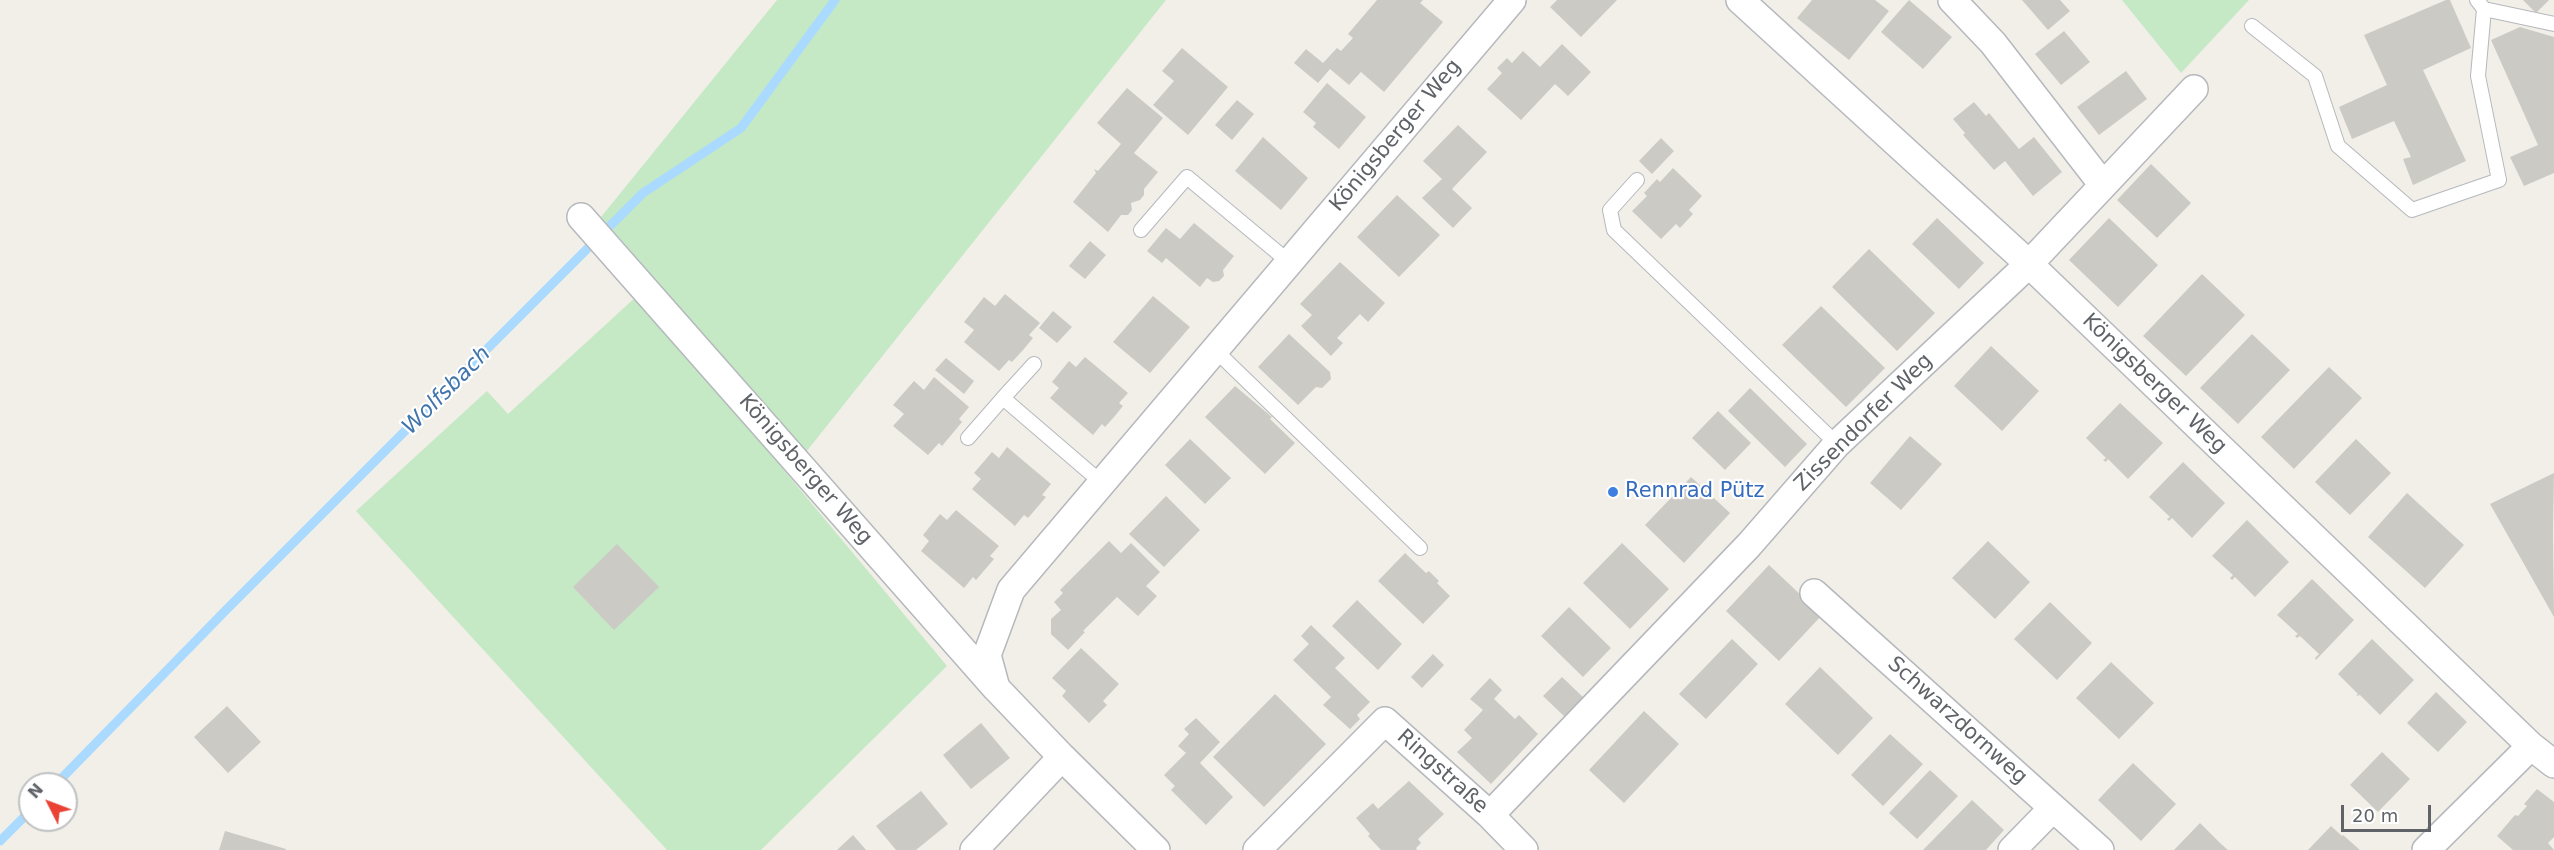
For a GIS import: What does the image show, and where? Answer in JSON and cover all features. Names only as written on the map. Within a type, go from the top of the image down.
[{"type":"street","points":[[1952,0],[1993,44],[2103,185]]},
{"type":"street","name":"Königsberger Weg","points":[[996,688],[987,655],[1011,590],[1289,262],[1503,3]]},
{"type":"street","name":"Königsberger Weg","points":[[1749,3],[2029,264],[2546,753]]},
{"type":"street","name":"Zissendorfer Weg","points":[[1490,815],[1749,545],[1837,444],[2029,264],[2194,89]]},
{"type":"street","name":"Königsberger Weg","points":[[581,217],[996,688],[1062,757]]},
{"type":"street","name":"Schwarzdornweg","points":[[1814,593],[2100,850]]},
{"type":"street","name":"Ringstraße","points":[[1257,850],[1384,721],[1490,815],[1524,850]]},
{"type":"street","points":[[2426,850],[2546,753]]},
{"type":"street","points":[[974,850],[1062,757],[1156,850]]},
{"type":"street","points":[[2012,850],[2053,808]]},
{"type":"lane","points":[[2253,26],[2315,76],[2338,146],[2412,210],[2499,180],[2478,76],[2480,4],[2554,24]]},
{"type":"lane","points":[[1141,230],[1187,177],[1289,262]]},
{"type":"lane","points":[[1637,180],[1610,210],[1614,230],[1837,444]]},
{"type":"lane","points":[[1215,350],[1420,548]]},
{"type":"lane","points":[[968,438],[1034,364]]},
{"type":"lane","points":[[1003,398],[1102,483]]},
{"type":"green space","points":[[777,0],[1166,0],[806,452],[601,217]]},
{"type":"green space","points":[[2122,0],[2249,0],[2181,73]]},
{"type":"green space","points":[[638,295],[947,666],[761,850],[667,850],[356,511],[487,391],[508,414]]},
{"type":"building","points":[[1377,0],[1423,0],[1420,3],[1443,22],[1384,92],[1361,72],[1349,85],[1330,69],[1318,83],[1294,63],[1306,49],[1323,63],[1337,48],[1341,51],[1353,38],[1348,34]]},
{"type":"building","points":[[1557,0],[1617,0],[1581,37],[1550,7]]},
{"type":"building","points":[[1812,0],[1875,0],[1889,11],[1849,60],[1797,18]]},
{"type":"building","points":[[1909,0],[1952,37],[1923,69],[1881,32]]},
{"type":"building","points":[[2022,0],[2060,0],[2070,11],[2048,30]]},
{"type":"building","points":[[2450,0],[2471,48],[2423,70],[2466,161],[2413,185],[2403,159],[2411,157],[2394,121],[2352,139],[2339,107],[2387,85],[2364,35]]},
{"type":"building","points":[[2523,0],[2549,0],[2536,13]]},
{"type":"building","points":[[2520,27],[2554,37],[2554,173],[2524,186],[2510,157],[2538,145],[2491,40]]},
{"type":"building","points":[[2064,31],[2090,62],[2061,85],[2035,54]]},
{"type":"building","points":[[1562,44],[1591,72],[1568,96],[1555,84],[1521,120],[1487,89],[1502,73],[1497,68],[1507,58],[1512,63],[1523,51],[1540,67]]},
{"type":"building","points":[[1182,48],[1228,87],[1188,135],[1153,105],[1174,81],[1162,71]]},
{"type":"building","points":[[2126,71],[2147,99],[2099,135],[2077,107]]},
{"type":"building","points":[[1327,83],[1366,117],[1339,149],[1313,127],[1316,123],[1303,112]]},
{"type":"building","points":[[1127,88],[1163,118],[1134,153],[1158,172],[1144,189],[1144,195],[1140,200],[1131,203],[1132,210],[1128,215],[1121,215],[1108,232],[1073,202],[1096,173],[1094,169],[1098,171],[1121,144],[1097,123]]},
{"type":"building","points":[[1237,100],[1254,114],[1232,140],[1215,125]]},
{"type":"building","points":[[1974,102],[1986,116],[1989,113],[2019,149],[2034,137],[2062,172],[2033,196],[2005,161],[1994,170],[1963,135],[1965,133],[1953,119]]},
{"type":"building","points":[[1458,125],[1487,152],[1452,189],[1472,208],[1453,228],[1422,198],[1442,179],[1423,161]]},
{"type":"building","points":[[1263,137],[1308,178],[1281,210],[1235,171]]},
{"type":"building","points":[[1661,138],[1674,151],[1652,174],[1639,161]]},
{"type":"building","points":[[2151,164],[2191,203],[2157,238],[2117,200]]},
{"type":"building","points":[[1673,168],[1702,196],[1689,210],[1693,214],[1680,228],[1676,224],[1661,239],[1632,211],[1647,196],[1644,193],[1657,179],[1660,182]]},
{"type":"building","points":[[1397,195],[1440,235],[1399,277],[1357,237]]},
{"type":"building","points":[[1937,218],[1984,263],[1959,289],[1912,244]]},
{"type":"building","points":[[2109,218],[2158,265],[2118,307],[2069,260]]},
{"type":"building","points":[[1194,223],[1234,256],[1223,270],[1224,276],[1219,281],[1213,282],[1207,278],[1200,287],[1166,258],[1162,263],[1147,251],[1166,228],[1180,239]]},
{"type":"building","points":[[1090,241],[1106,255],[1085,279],[1069,266]]},
{"type":"building","points":[[1869,249],[1935,313],[1897,351],[1832,287]]},
{"type":"building","points":[[1340,262],[1385,303],[1368,322],[1360,314],[1337,338],[1343,343],[1331,356],[1301,326],[1312,315],[1300,304]]},
{"type":"building","points":[[2202,274],[2245,315],[2186,376],[2143,336]]},
{"type":"building","points":[[1005,294],[1040,323],[1029,335],[1033,338],[1023,350],[999,371],[964,342],[974,330],[964,322],[984,297],[995,306]]},
{"type":"building","points":[[1153,296],[1190,327],[1150,373],[1113,342]]},
{"type":"building","points":[[1821,306],[1885,368],[1846,407],[1782,345]]},
{"type":"building","points":[[1053,311],[1072,327],[1057,343],[1039,328]]},
{"type":"building","points":[[1289,334],[1330,372],[1331,379],[1322,388],[1316,387],[1298,405],[1258,367]]},
{"type":"building","points":[[2252,334],[2290,370],[2238,424],[2200,388]]},
{"type":"building","points":[[1991,346],[2039,391],[2002,431],[1954,386]]},
{"type":"building","points":[[1085,357],[1128,393],[1119,403],[1123,406],[1114,417],[1105,427],[1102,424],[1093,435],[1050,398],[1059,388],[1052,382],[1069,361],[1076,367]]},
{"type":"building","points":[[946,358],[974,381],[964,394],[935,370]]},
{"type":"building","points":[[2329,367],[2362,398],[2294,469],[2261,437]]},
{"type":"building","points":[[934,377],[969,407],[959,419],[962,422],[942,446],[939,443],[928,455],[893,426],[904,414],[893,405],[914,381],[924,390]]},
{"type":"building","points":[[1235,386],[1272,417],[1270,419],[1295,443],[1265,474],[1205,417]]},
{"type":"building","points":[[1750,388],[1807,444],[1785,467],[1728,411]]},
{"type":"building","points":[[2120,403],[2163,443],[2128,479],[2108,459],[2106,462],[2103,460],[2106,458],[2086,438]]},
{"type":"building","points":[[1718,411],[1751,443],[1725,470],[1692,438]]},
{"type":"building","points":[[1910,436],[1942,464],[1901,510],[1870,483]]},
{"type":"building","points":[[1190,439],[1231,478],[1205,504],[1165,465]]},
{"type":"building","points":[[2356,439],[2391,473],[2350,515],[2315,482]]},
{"type":"building","points":[[1007,447],[1051,484],[1042,495],[1046,497],[1028,518],[1024,515],[1015,526],[972,489],[981,479],[974,473],[992,452],[999,458]]},
{"type":"building","points":[[2183,462],[2225,503],[2192,538],[2172,518],[2169,521],[2167,519],[2170,517],[2149,497]]},
{"type":"building","points":[[2554,473],[2553,533],[2554,617],[2490,504]]},
{"type":"building","points":[[1691,477],[1730,513],[1684,563],[1645,525]]},
{"type":"building","points":[[2407,493],[2464,545],[2425,588],[2368,537]]},
{"type":"building","points":[[1166,496],[1200,530],[1164,567],[1129,534]]},
{"type":"building","points":[[956,510],[999,546],[990,556],[994,559],[976,580],[973,577],[964,588],[921,551],[929,541],[923,535],[940,514],[947,520]]},
{"type":"building","points":[[2247,520],[2289,562],[2255,597],[2235,577],[2232,580],[2230,578],[2233,575],[2212,556]]},
{"type":"building","points":[[1109,541],[1121,553],[1131,543],[1160,572],[1146,586],[1157,596],[1138,616],[1117,597],[1083,631],[1085,632],[1068,650],[1051,634],[1051,619],[1061,610],[1054,602],[1063,593],[1060,590]]},
{"type":"building","points":[[1988,541],[2030,582],[1995,619],[1952,578]]},
{"type":"building","points":[[1622,543],[1669,589],[1630,629],[1583,583]]},
{"type":"building","points":[[617,544],[659,587],[614,630],[573,587]]},
{"type":"building","points":[[1405,553],[1426,573],[1429,571],[1450,596],[1423,624],[1378,581]]},
{"type":"building","points":[[1769,565],[1822,615],[1779,661],[1726,611]]},
{"type":"building","points":[[2312,579],[2354,620],[2316,660],[2319,654],[2300,636],[2297,638],[2295,636],[2298,634],[2277,615]]},
{"type":"building","points":[[1357,600],[1402,644],[1378,670],[1332,626]]},
{"type":"building","points":[[2050,602],[2092,643],[2057,680],[2014,639]]},
{"type":"building","points":[[1569,607],[1611,648],[1583,677],[1541,636]]},
{"type":"building","points":[[1311,625],[1345,658],[1335,668],[1370,702],[1357,715],[1360,719],[1350,729],[1323,705],[1331,697],[1293,660],[1309,644],[1301,636]]},
{"type":"building","points":[[1732,639],[1758,664],[1706,719],[1679,694]]},
{"type":"building","points":[[2372,639],[2414,680],[2380,715],[2360,695],[2356,696],[2358,694],[2338,674]]},
{"type":"building","points":[[1081,648],[1119,684],[1103,701],[1107,705],[1089,723],[1062,696],[1066,691],[1052,678]]},
{"type":"building","points":[[1433,654],[1444,665],[1422,688],[1411,677]]},
{"type":"building","points":[[2111,662],[2154,703],[2119,739],[2076,698]]},
{"type":"building","points":[[1820,667],[1873,718],[1838,755],[1785,704]]},
{"type":"building","points":[[1562,677],[1585,699],[1566,718],[1543,696]]},
{"type":"building","points":[[1490,678],[1502,690],[1494,699],[1515,719],[1519,715],[1538,734],[1491,784],[1457,752],[1472,738],[1464,730],[1483,710],[1470,699]]},
{"type":"building","points":[[2436,692],[2467,722],[2438,752],[2407,723]]},
{"type":"building","points":[[1275,694],[1326,744],[1264,807],[1213,757]]},
{"type":"building","points":[[227,706],[261,742],[228,773],[194,737]]},
{"type":"building","points":[[1644,711],[1679,744],[1624,803],[1589,770]]},
{"type":"building","points":[[1196,718],[1220,742],[1200,763],[1233,797],[1206,825],[1171,790],[1175,786],[1164,775],[1186,753],[1178,746],[1189,734],[1184,729]]},
{"type":"building","points":[[981,723],[1010,758],[971,789],[943,755]]},
{"type":"building","points":[[1890,734],[1923,764],[1883,806],[1851,775]]},
{"type":"building","points":[[2382,752],[2410,779],[2378,812],[2350,785]]},
{"type":"building","points":[[2133,763],[2176,804],[2141,841],[2098,800]]},
{"type":"building","points":[[1930,770],[1958,796],[1917,839],[1889,813]]},
{"type":"building","points":[[1409,781],[1444,814],[1418,839],[1421,843],[1416,848],[1417,850],[1381,850],[1356,818],[1373,803],[1378,809]]},
{"type":"building","points":[[2537,789],[2554,802],[2554,837],[2548,843],[2554,850],[2513,850],[2497,836],[2515,815],[2518,816],[2527,806],[2524,804]]},
{"type":"building","points":[[921,791],[948,824],[916,850],[896,850],[876,826]]},
{"type":"building","points":[[1972,800],[2004,830],[1986,850],[1923,850]]},
{"type":"building","points":[[2200,823],[2221,844],[2228,850],[2174,850]]},
{"type":"building","points":[[2331,826],[2343,835],[2360,850],[2308,850]]},
{"type":"building","points":[[225,831],[286,849],[286,850],[219,850]]},
{"type":"building","points":[[853,835],[866,850],[837,850]]},
{"type":"waterway","name":"Wolfsbach","points":[[68,772],[228,608],[643,193],[741,128],[835,0]]},
{"type":"waterway","name":"Wolfsbach","points":[[0,841],[18,823]]},
{"type":"place","name":"Rennrad Pütz","points":[[1613,492]]}]
